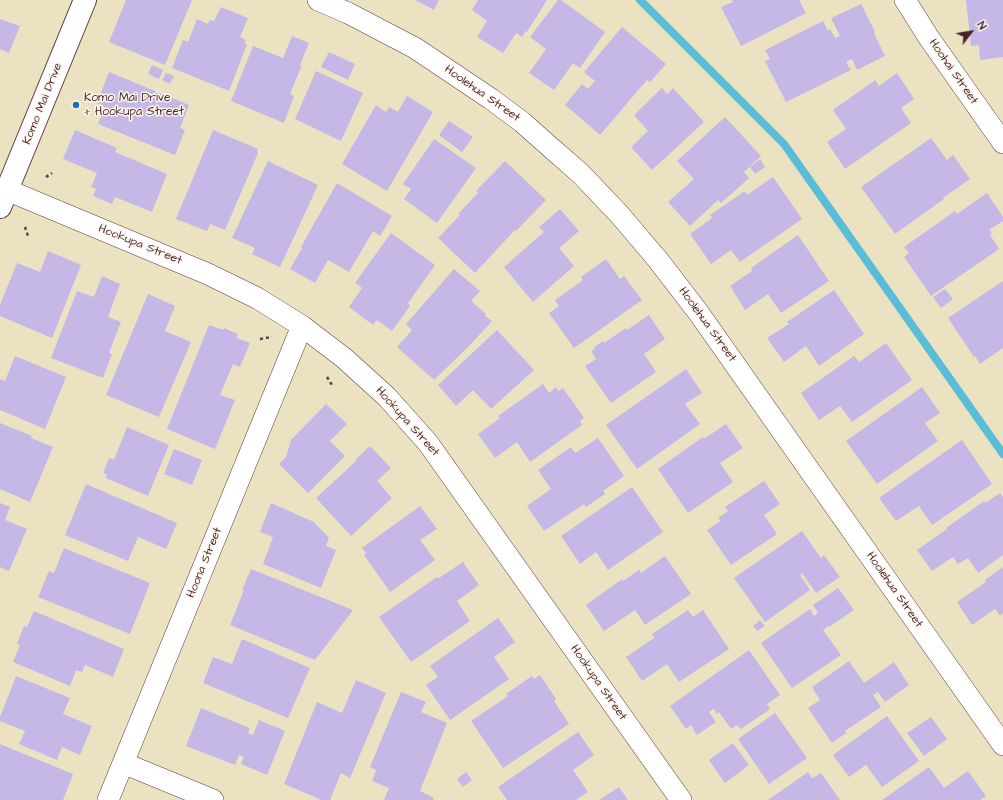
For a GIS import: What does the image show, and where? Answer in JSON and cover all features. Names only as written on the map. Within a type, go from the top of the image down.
[{"type":"street","name":"Komo Mai Drive","points":[[4,199],[85,0]]},
{"type":"street","name":"Hoolehua Street","points":[[318,0],[348,13],[415,48],[491,99],[522,122],[560,155],[620,214],[698,312],[1003,745]]},
{"type":"street","name":"Hoohai Street","points":[[905,0],[929,38],[1003,143]]},
{"type":"street","name":"Hookupa Street","points":[[4,199],[208,274],[257,298],[302,326],[344,358],[387,397],[428,443],[681,800]]},
{"type":"street","name":"Hoona Street","points":[[108,800],[302,326]]},
{"type":"street","points":[[123,763],[213,800]]},
{"type":"path","points":[[46,177],[52,173]]},
{"type":"path","points":[[26,227],[28,236]]},
{"type":"path","points":[[260,339],[273,337]]},
{"type":"path","points":[[325,372],[332,385]]},
{"type":"building","points":[[126,0],[192,0],[165,65],[109,42]]},
{"type":"building","points":[[415,0],[439,0],[434,10]]},
{"type":"building","points":[[478,0],[547,0],[527,32],[526,31],[522,37],[516,33],[503,53],[477,37],[487,21],[472,10]]},
{"type":"building","points":[[558,0],[561,0],[605,32],[580,68],[573,63],[554,90],[529,73],[546,49],[530,37]]},
{"type":"building","points":[[732,0],[799,0],[806,13],[741,46],[721,7],[733,2]]},
{"type":"building","points":[[966,0],[1003,0],[1003,57],[980,60],[979,45],[971,46]]},
{"type":"building","points":[[861,4],[885,56],[857,70],[852,59],[846,62],[851,70],[786,102],[765,61],[770,59],[765,50],[823,21],[828,31],[830,29],[835,38],[840,36],[831,18]]},
{"type":"building","points":[[221,7],[248,18],[240,37],[246,40],[244,43],[247,44],[229,91],[172,68],[183,40],[188,42],[197,19],[208,24],[210,20],[214,21]]},
{"type":"building","points":[[0,19],[20,26],[9,53],[0,49]]},
{"type":"building","points":[[622,27],[666,64],[650,82],[647,80],[600,135],[565,105],[582,84],[588,89],[595,81],[584,72]]},
{"type":"building","points":[[292,36],[309,43],[290,94],[294,96],[284,123],[231,101],[253,46],[283,58]]},
{"type":"building","points":[[329,52],[355,64],[348,80],[321,67]]},
{"type":"building","points":[[152,65],[163,70],[159,79],[148,74]]},
{"type":"building","points":[[316,71],[363,93],[341,141],[295,119]]},
{"type":"building","points":[[109,72],[189,105],[180,128],[185,130],[175,155],[98,124],[105,107],[97,103]]},
{"type":"building","points":[[166,73],[174,76],[170,84],[162,80]]},
{"type":"building","points":[[897,73],[914,99],[901,108],[911,123],[845,169],[827,142],[846,129],[833,110],[875,80],[879,86]]},
{"type":"building","points":[[662,88],[667,94],[673,88],[704,122],[652,170],[631,147],[648,131],[634,115]]},
{"type":"building","points":[[407,96],[433,112],[387,191],[342,164],[376,105],[386,112],[389,107],[398,112]]},
{"type":"building","points":[[725,117],[761,156],[744,172],[749,178],[721,203],[718,200],[690,226],[668,202],[694,179],[677,161]]},
{"type":"building","points":[[449,121],[473,137],[462,152],[439,135]]},
{"type":"building","points":[[75,130],[117,148],[115,152],[167,174],[152,212],[115,197],[112,204],[93,196],[96,189],[91,187],[97,173],[63,159]]},
{"type":"building","points":[[213,130],[258,149],[258,153],[225,230],[210,224],[207,231],[176,219]]},
{"type":"building","points":[[931,138],[947,160],[953,155],[970,179],[895,234],[861,187]]},
{"type":"building","points":[[434,139],[476,168],[437,223],[404,199],[411,189],[403,184]]},
{"type":"building","points":[[760,159],[765,167],[755,174],[750,167]]},
{"type":"building","points":[[268,161],[318,185],[280,267],[252,254],[255,248],[232,238]]},
{"type":"building","points":[[505,161],[546,200],[516,231],[515,230],[475,273],[438,238],[478,193],[476,191]]},
{"type":"building","points":[[773,177],[802,219],[740,262],[731,250],[711,264],[690,234],[712,218],[710,215],[745,191],[747,195]]},
{"type":"building","points":[[337,183],[392,216],[380,236],[373,231],[349,272],[328,260],[315,283],[290,269]]},
{"type":"building","points":[[987,193],[1003,217],[1003,221],[989,230],[992,233],[990,235],[999,249],[931,296],[904,257],[909,253],[904,247],[955,211],[957,214]]},
{"type":"building","points":[[560,209],[579,231],[559,248],[574,266],[533,302],[504,267],[544,232],[539,227]]},
{"type":"building","points":[[391,233],[435,265],[408,303],[410,306],[392,331],[377,320],[373,325],[349,307],[362,288],[355,283]]},
{"type":"building","points":[[798,235],[829,281],[781,313],[768,294],[745,310],[730,286],[752,271],[751,268]]},
{"type":"building","points":[[48,251],[81,265],[52,338],[0,316],[0,305],[17,263],[40,272]]},
{"type":"building","points":[[606,259],[620,279],[624,276],[642,300],[574,348],[549,313],[559,306],[555,300],[583,280],[581,277]]},
{"type":"building","points":[[454,269],[480,291],[471,301],[486,314],[485,316],[492,321],[434,380],[397,347],[412,330],[406,324]]},
{"type":"building","points":[[102,276],[120,284],[108,317],[121,322],[109,353],[112,354],[103,378],[51,358],[77,291],[94,297]]},
{"type":"building","points":[[1003,281],[1003,348],[980,364],[948,318]]},
{"type":"building","points":[[945,289],[953,299],[941,308],[933,297]]},
{"type":"building","points":[[834,290],[864,334],[819,366],[806,346],[784,362],[767,338],[789,324],[787,322]]},
{"type":"building","points":[[148,294],[175,306],[165,331],[191,342],[159,417],[106,395]]},
{"type":"building","points":[[649,315],[665,339],[644,354],[656,372],[611,403],[585,366],[596,359],[591,351],[603,341],[604,343]]},
{"type":"building","points":[[209,325],[223,330],[224,328],[238,334],[237,338],[250,343],[240,367],[233,364],[220,395],[235,400],[215,449],[167,429]]},
{"type":"building","points":[[497,330],[534,370],[491,409],[473,390],[456,406],[438,385]]},
{"type":"building","points":[[886,343],[912,380],[852,422],[840,406],[819,420],[801,393],[854,356],[859,362]]},
{"type":"building","points":[[15,356],[66,377],[45,429],[0,410],[0,379],[5,381]]},
{"type":"building","points":[[686,369],[702,393],[685,404],[700,424],[637,469],[606,425]]},
{"type":"building","points":[[543,384],[549,393],[556,387],[558,391],[563,388],[584,418],[580,421],[582,425],[530,462],[517,442],[495,458],[478,434],[500,418],[498,416]]},
{"type":"building","points":[[922,387],[940,413],[925,423],[938,441],[877,484],[846,441]]},
{"type":"building","points":[[326,404],[347,424],[330,441],[345,456],[308,493],[279,464],[286,457],[291,440]]},
{"type":"building","points":[[0,423],[32,436],[31,438],[53,447],[30,502],[0,489]]},
{"type":"building","points":[[726,424],[743,448],[720,463],[733,482],[688,513],[658,469],[703,437],[704,439]]},
{"type":"building","points":[[127,427],[169,445],[148,496],[106,478],[107,474],[103,473],[109,458],[114,460]]},
{"type":"building","points":[[598,438],[624,476],[603,491],[605,494],[586,507],[584,504],[544,531],[527,506],[551,489],[538,470],[571,447],[575,453]]},
{"type":"building","points":[[962,440],[992,484],[932,525],[919,506],[896,521],[879,498]]},
{"type":"building","points":[[370,446],[391,468],[377,481],[392,498],[351,536],[316,498]]},
{"type":"building","points":[[174,449],[202,460],[192,485],[164,474]]},
{"type":"building","points":[[764,481],[780,504],[764,515],[777,534],[731,565],[707,530],[721,521],[718,518],[728,511],[725,507]]},
{"type":"building","points":[[86,484],[177,523],[166,549],[138,537],[128,561],[65,535]]},
{"type":"building","points":[[632,487],[663,532],[608,570],[596,552],[580,564],[561,536]]},
{"type":"building","points":[[1000,493],[1003,497],[1003,555],[978,573],[968,558],[958,564],[953,557],[932,571],[917,550],[984,501],[985,503]]},
{"type":"building","points":[[0,503],[10,507],[5,520],[27,529],[9,571],[0,567]]},
{"type":"building","points":[[271,503],[314,522],[329,538],[326,546],[336,550],[321,588],[263,564],[273,537],[260,532]]},
{"type":"building","points":[[420,506],[437,529],[420,540],[435,560],[390,592],[364,555],[366,553],[362,548]]},
{"type":"building","points":[[802,531],[821,558],[824,555],[840,577],[816,593],[802,573],[800,575],[810,590],[765,622],[734,578]]},
{"type":"building","points":[[64,548],[150,583],[130,634],[38,597],[49,571],[54,573]]},
{"type":"building","points":[[665,556],[691,594],[645,625],[635,610],[604,631],[586,605],[622,579],[623,581],[639,570],[641,573]]},
{"type":"building","points":[[463,562],[479,585],[457,601],[470,621],[411,662],[379,617],[437,577],[439,578]]},
{"type":"building","points":[[1003,567],[1003,613],[1000,616],[995,609],[972,625],[957,602],[986,582],[985,580]]},
{"type":"building","points":[[251,569],[353,610],[315,660],[230,625]]},
{"type":"building","points":[[838,588],[854,610],[823,630],[841,655],[792,688],[761,643],[810,609],[814,616],[818,613],[813,605]]},
{"type":"building","points":[[688,610],[693,617],[703,610],[729,649],[679,682],[667,664],[642,681],[626,657],[654,638],[652,634]]},
{"type":"building","points":[[34,611],[124,649],[113,677],[85,665],[82,672],[76,670],[70,686],[13,662],[20,645],[17,644],[24,626],[27,627]]},
{"type":"building","points":[[498,618],[515,642],[494,657],[509,679],[450,720],[426,685],[438,677],[430,666]]},
{"type":"building","points":[[760,620],[765,626],[757,631],[753,626]]},
{"type":"building","points":[[242,639],[310,668],[288,718],[203,683],[213,657],[232,664]]},
{"type":"building","points":[[749,650],[780,695],[767,704],[770,709],[741,729],[737,725],[731,729],[719,712],[717,714],[714,709],[709,712],[716,722],[697,735],[691,725],[686,729],[670,706]]},
{"type":"building","points":[[849,661],[864,683],[894,662],[909,685],[885,702],[878,692],[873,695],[881,707],[845,731],[846,733],[832,743],[808,708],[820,700],[812,687]]},
{"type":"building","points":[[540,675],[556,699],[554,701],[569,724],[503,768],[471,721],[508,696],[506,694],[532,676],[534,679]]},
{"type":"building","points":[[16,676],[70,698],[63,714],[92,726],[80,755],[62,747],[57,760],[19,744],[25,731],[0,721],[0,717]]},
{"type":"building","points":[[356,680],[386,693],[350,778],[341,773],[330,800],[322,800],[284,784],[317,702],[342,713]]},
{"type":"building","points":[[401,692],[426,702],[421,712],[447,723],[420,791],[434,798],[433,800],[384,800],[389,788],[372,781],[376,770],[370,767]]},
{"type":"building","points":[[201,708],[250,728],[248,733],[253,735],[259,720],[285,731],[267,775],[241,764],[244,757],[239,755],[235,765],[186,746]]},
{"type":"building","points":[[775,713],[807,758],[769,784],[738,739]]},
{"type":"building","points":[[887,716],[919,761],[882,787],[866,765],[849,777],[833,755]]},
{"type":"building","points":[[931,717],[947,739],[924,756],[907,733]]},
{"type":"building","points":[[578,732],[594,755],[573,770],[588,792],[576,800],[507,800],[498,787]]},
{"type":"building","points":[[733,743],[749,765],[725,783],[709,760]]},
{"type":"building","points":[[0,744],[73,774],[63,800],[0,800]]},
{"type":"building","points":[[929,767],[944,788],[968,771],[986,796],[980,800],[882,800]]},
{"type":"building","points":[[466,772],[472,780],[463,787],[457,779]]},
{"type":"building","points":[[808,772],[812,778],[821,773],[840,800],[768,800]]},
{"type":"building","points":[[619,787],[628,800],[599,800]]},
{"type":"waterway","points":[[640,0],[784,144],[1003,454]]},
{"type":"place","name":"Komo Mai Drive + Hookupa Street","points":[[76,105]]}]
